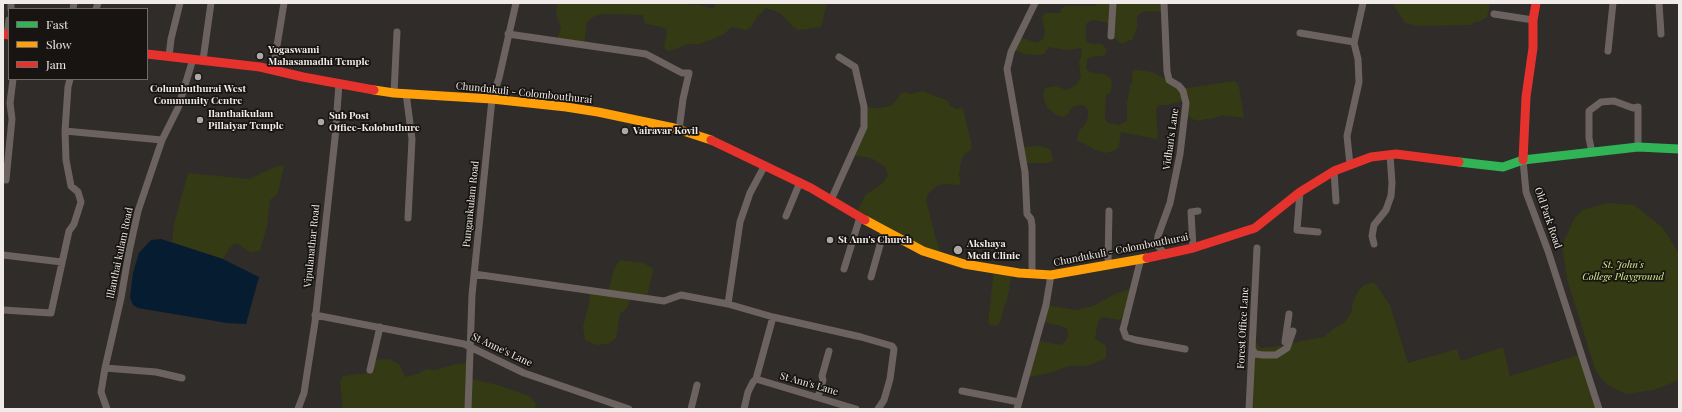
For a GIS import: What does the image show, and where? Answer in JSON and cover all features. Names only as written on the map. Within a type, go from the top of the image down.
[{"type":"main road","name":"Old Park Road","points":[[1523,160],[1526,97],[1533,48],[1533,20],[1536,3]]},
{"type":"main road","name":"Chundukuli - Colombouthurai","points":[[148,54],[272,70],[339,84],[394,93],[492,99],[598,112],[679,130],[708,139],[800,182],[884,232],[923,251],[964,264],[1019,273],[1051,275],[1141,258],[1166,255],[1255,228],[1300,192],[1334,171],[1371,157],[1396,154],[1503,167],[1523,160],[1638,147],[1679,149]]},
{"type":"street","points":[[169,56],[171,39],[180,3]]},
{"type":"street","points":[[203,60],[211,3]]},
{"type":"street","points":[[272,70],[284,3]]},
{"type":"street","name":"Pungankulam Road","points":[[468,409],[469,345],[474,274],[492,99],[499,78],[516,3]]},
{"type":"street","points":[[1032,273],[1032,226],[1031,219],[1027,214],[1025,172],[1007,69],[1011,52],[1035,3]]},
{"type":"street","points":[[1110,36],[1113,3]]},
{"type":"street","name":"Vidhan's Lane","points":[[1164,3],[1168,61],[1167,71],[1169,80],[1179,86],[1183,91],[1186,103],[1180,154],[1170,203],[1158,236],[1157,245],[1166,255]]},
{"type":"street","points":[[1350,165],[1347,136],[1359,82],[1358,59],[1354,42],[1363,3]]},
{"type":"street","points":[[1608,51],[1613,3]]},
{"type":"street","points":[[1659,3],[1661,34]]},
{"type":"street","points":[[1494,14],[1533,20]]},
{"type":"street","points":[[6,35],[8,25]]},
{"type":"street","points":[[394,93],[397,32]]},
{"type":"street","points":[[1300,33],[1354,42]]},
{"type":"street","points":[[508,34],[646,54],[682,73],[689,73],[683,100],[679,130]]},
{"type":"street","points":[[831,200],[864,127],[864,106],[855,67],[839,57]]},
{"type":"street","name":"Illanthai kulam Road","points":[[107,409],[101,392],[108,349],[121,298],[138,211],[162,140],[178,108],[193,59]]},
{"type":"street","points":[[6,180],[12,119],[10,103],[13,80]]},
{"type":"street","points":[[3,310],[51,312],[69,231],[74,224],[81,202],[78,192],[71,186],[68,177],[65,131],[70,80]]},
{"type":"street","name":"Vipulanathar Road","points":[[298,409],[304,393],[315,315],[335,138],[339,84]]},
{"type":"street","points":[[406,94],[412,139],[408,218]]},
{"type":"street","points":[[1592,153],[1589,138],[1589,111],[1601,102],[1614,101],[1633,108],[1638,108],[1638,147]]},
{"type":"street","points":[[65,131],[162,140]]},
{"type":"street","points":[[1374,244],[1372,236],[1374,225],[1386,210],[1391,196],[1392,183],[1390,155]]},
{"type":"street","name":"Old Park Road","points":[[1523,160],[1526,192],[1548,251],[1599,409]]},
{"type":"street","points":[[728,304],[740,222],[750,194],[765,165]]},
{"type":"street","points":[[1334,171],[1336,201]]},
{"type":"street","points":[[786,216],[800,182]]},
{"type":"street","points":[[1300,192],[1297,230],[1318,232]]},
{"type":"street","points":[[1108,264],[1109,211]]},
{"type":"street","points":[[1192,248],[1190,212],[1198,211]]},
{"type":"street","points":[[844,269],[860,217]]},
{"type":"street","points":[[871,277],[884,232]]},
{"type":"street","name":"Forest Office Lane","points":[[1248,409],[1257,248]]},
{"type":"street","points":[[3,255],[62,262]]},
{"type":"street","points":[[1141,258],[1123,329],[1126,337],[1185,349]]},
{"type":"street","points":[[474,274],[664,301],[681,295],[728,304],[773,317],[861,337],[892,346],[894,349],[890,379],[884,400],[878,409]]},
{"type":"street","points":[[962,391],[1018,406],[1046,305],[1051,275]]},
{"type":"street","points":[[1287,348],[1285,342],[1289,314]]},
{"type":"street","name":"St Anne's Lane","points":[[315,315],[469,345],[524,373],[621,408],[629,409]]},
{"type":"street","points":[[744,409],[752,382],[756,379],[773,317]]},
{"type":"street","points":[[370,370],[380,327]]},
{"type":"street","points":[[1252,348],[1255,354],[1276,355],[1283,352],[1287,348],[1293,331]]},
{"type":"street","points":[[818,396],[829,351]]},
{"type":"street","points":[[105,368],[156,372],[182,378]]},
{"type":"street","name":"St Ann's Lane","points":[[756,379],[818,396],[856,409]]},
{"type":"street","points":[[691,409],[697,385]]},
{"type":"green space","points":[[557,3],[686,3],[687,5],[700,5],[713,9],[717,3],[827,3],[821,27],[799,30],[793,27],[780,13],[766,8],[757,17],[751,27],[746,30],[732,27],[724,34],[713,39],[699,44],[688,44],[670,51],[666,50],[664,46],[667,34],[665,28],[647,24],[644,21],[643,15],[601,14],[593,17],[587,22],[584,45],[557,40],[561,27],[556,15]]},
{"type":"green space","points":[[1099,3],[1164,3],[1164,12],[1142,12],[1137,16],[1137,27],[1133,39],[1122,44],[1111,36],[1111,26],[1108,23],[1091,20],[1086,24],[1086,42],[1102,44],[1107,50],[1104,56],[1095,56],[1087,59],[1086,69],[1092,73],[1104,74],[1110,78],[1112,82],[1111,90],[1109,94],[1106,95],[1105,119],[1108,123],[1119,125],[1127,121],[1127,103],[1130,86],[1133,81],[1132,72],[1136,70],[1152,72],[1179,86],[1187,88],[1235,81],[1239,87],[1244,118],[1222,115],[1212,119],[1199,121],[1192,119],[1185,113],[1185,100],[1168,105],[1158,105],[1156,111],[1158,136],[1156,139],[1121,132],[1119,146],[1114,151],[1105,153],[1077,140],[1079,131],[1086,123],[1088,116],[1088,110],[1085,106],[1073,106],[1068,114],[1063,117],[1047,108],[1043,95],[1045,88],[1055,86],[1066,90],[1078,83],[1081,77],[1079,63],[1082,53],[1081,48],[1067,50],[1049,47],[1044,54],[1038,55],[1024,54],[1013,49],[1019,39],[1022,38],[1037,43],[1042,40],[1045,33],[1042,16],[1046,13],[1060,13],[1061,9],[1065,6],[1095,6]]},
{"type":"green space","points":[[1394,3],[1490,3],[1487,17],[1471,25],[1419,26],[1405,23]]},
{"type":"green space","points":[[923,91],[948,101],[950,106],[956,109],[963,108],[971,142],[971,150],[964,155],[961,161],[959,175],[961,185],[938,185],[928,194],[926,201],[938,246],[945,258],[856,214],[866,194],[878,187],[885,180],[888,174],[884,166],[871,158],[852,155],[864,127],[864,107],[879,108],[890,106],[895,102],[900,94],[904,92],[911,94]]},
{"type":"green space","points":[[1040,146],[1050,149],[1053,158],[1052,161],[1047,163],[1023,163],[1020,147]]},
{"type":"green space","points":[[277,166],[284,166],[278,193],[270,200],[267,226],[260,251],[250,252],[238,244],[234,244],[223,259],[172,242],[174,224],[188,173],[249,179]]},
{"type":"green space","name":"St. John's College Playground","points":[[1608,203],[1634,205],[1662,227],[1679,253],[1679,380],[1654,390],[1626,394],[1607,385],[1596,372],[1567,279],[1562,245],[1575,217],[1583,210]]},
{"type":"green space","points":[[620,260],[644,263],[653,269],[647,298],[631,296],[627,308],[620,314],[616,338],[608,344],[596,345],[585,340],[583,327],[589,304],[590,290],[608,293],[614,269]]},
{"type":"green space","points":[[994,269],[1012,272],[1007,301],[1004,306],[1001,320],[998,325],[992,326],[988,323]]},
{"type":"green space","points":[[1374,282],[1390,305],[1408,363],[1457,349],[1461,361],[1503,347],[1510,376],[1582,354],[1599,409],[1249,409],[1253,339],[1261,348],[1280,346],[1324,337],[1333,329],[1345,322],[1351,313],[1353,301],[1359,290],[1364,285]]},
{"type":"green space","points":[[1134,288],[1126,315],[1119,320],[1102,317],[1098,322],[1095,338],[1106,346],[1106,358],[1088,366],[1068,366],[1054,372],[1025,378],[1036,340],[1060,345],[1066,341],[1068,335],[1067,328],[1050,324],[1042,320],[1046,305],[1076,310],[1093,306],[1117,293]]},
{"type":"green space","points":[[389,359],[399,364],[405,377],[417,374],[427,369],[435,370],[456,364],[467,363],[467,378],[498,385],[529,396],[536,403],[535,409],[343,409],[340,382],[343,376],[375,372],[372,360]]},
{"type":"water","points":[[161,239],[223,259],[259,277],[246,324],[227,323],[138,308],[133,305],[130,297],[133,273],[139,253],[151,240]]},
{"type":"traffic: fast","points":[[1459,162],[1503,167],[1523,160],[1638,147],[1679,149]]},
{"type":"traffic: slow","points":[[374,90],[394,93],[492,99],[566,107],[674,128],[711,140]]},
{"type":"traffic: slow","points":[[865,220],[923,251],[964,264],[1019,273],[1051,275],[1147,258]]},
{"type":"traffic: jam","points":[[1523,160],[1526,97],[1533,48],[1533,20],[1536,3]]},
{"type":"traffic: jam","points":[[3,34],[8,35]]},
{"type":"traffic: jam","points":[[148,54],[260,67],[303,77],[374,90]]},
{"type":"traffic: jam","points":[[711,140],[811,188],[865,220]]},
{"type":"traffic: jam","points":[[1147,258],[1193,248],[1255,228],[1300,192],[1334,171],[1371,157],[1396,154],[1459,162]]},
{"type":"place","name":"Yogaswami Mahasamadhi Temple","points":[[260,56]]},
{"type":"place","name":"Columbuthurai West Community Centre","points":[[198,77]]},
{"type":"place","name":"Ilanthaikulam Pillaiyar Temple","points":[[200,120]]},
{"type":"place","name":"Sub Post Office-Kolobuthure","points":[[321,122]]},
{"type":"place","name":"Vairavar Kovil","points":[[625,131]]},
{"type":"place","name":"St Ann's Church","points":[[830,240]]},
{"type":"place","name":"Akshaya Medi Clinic","points":[[958,250]]}]
